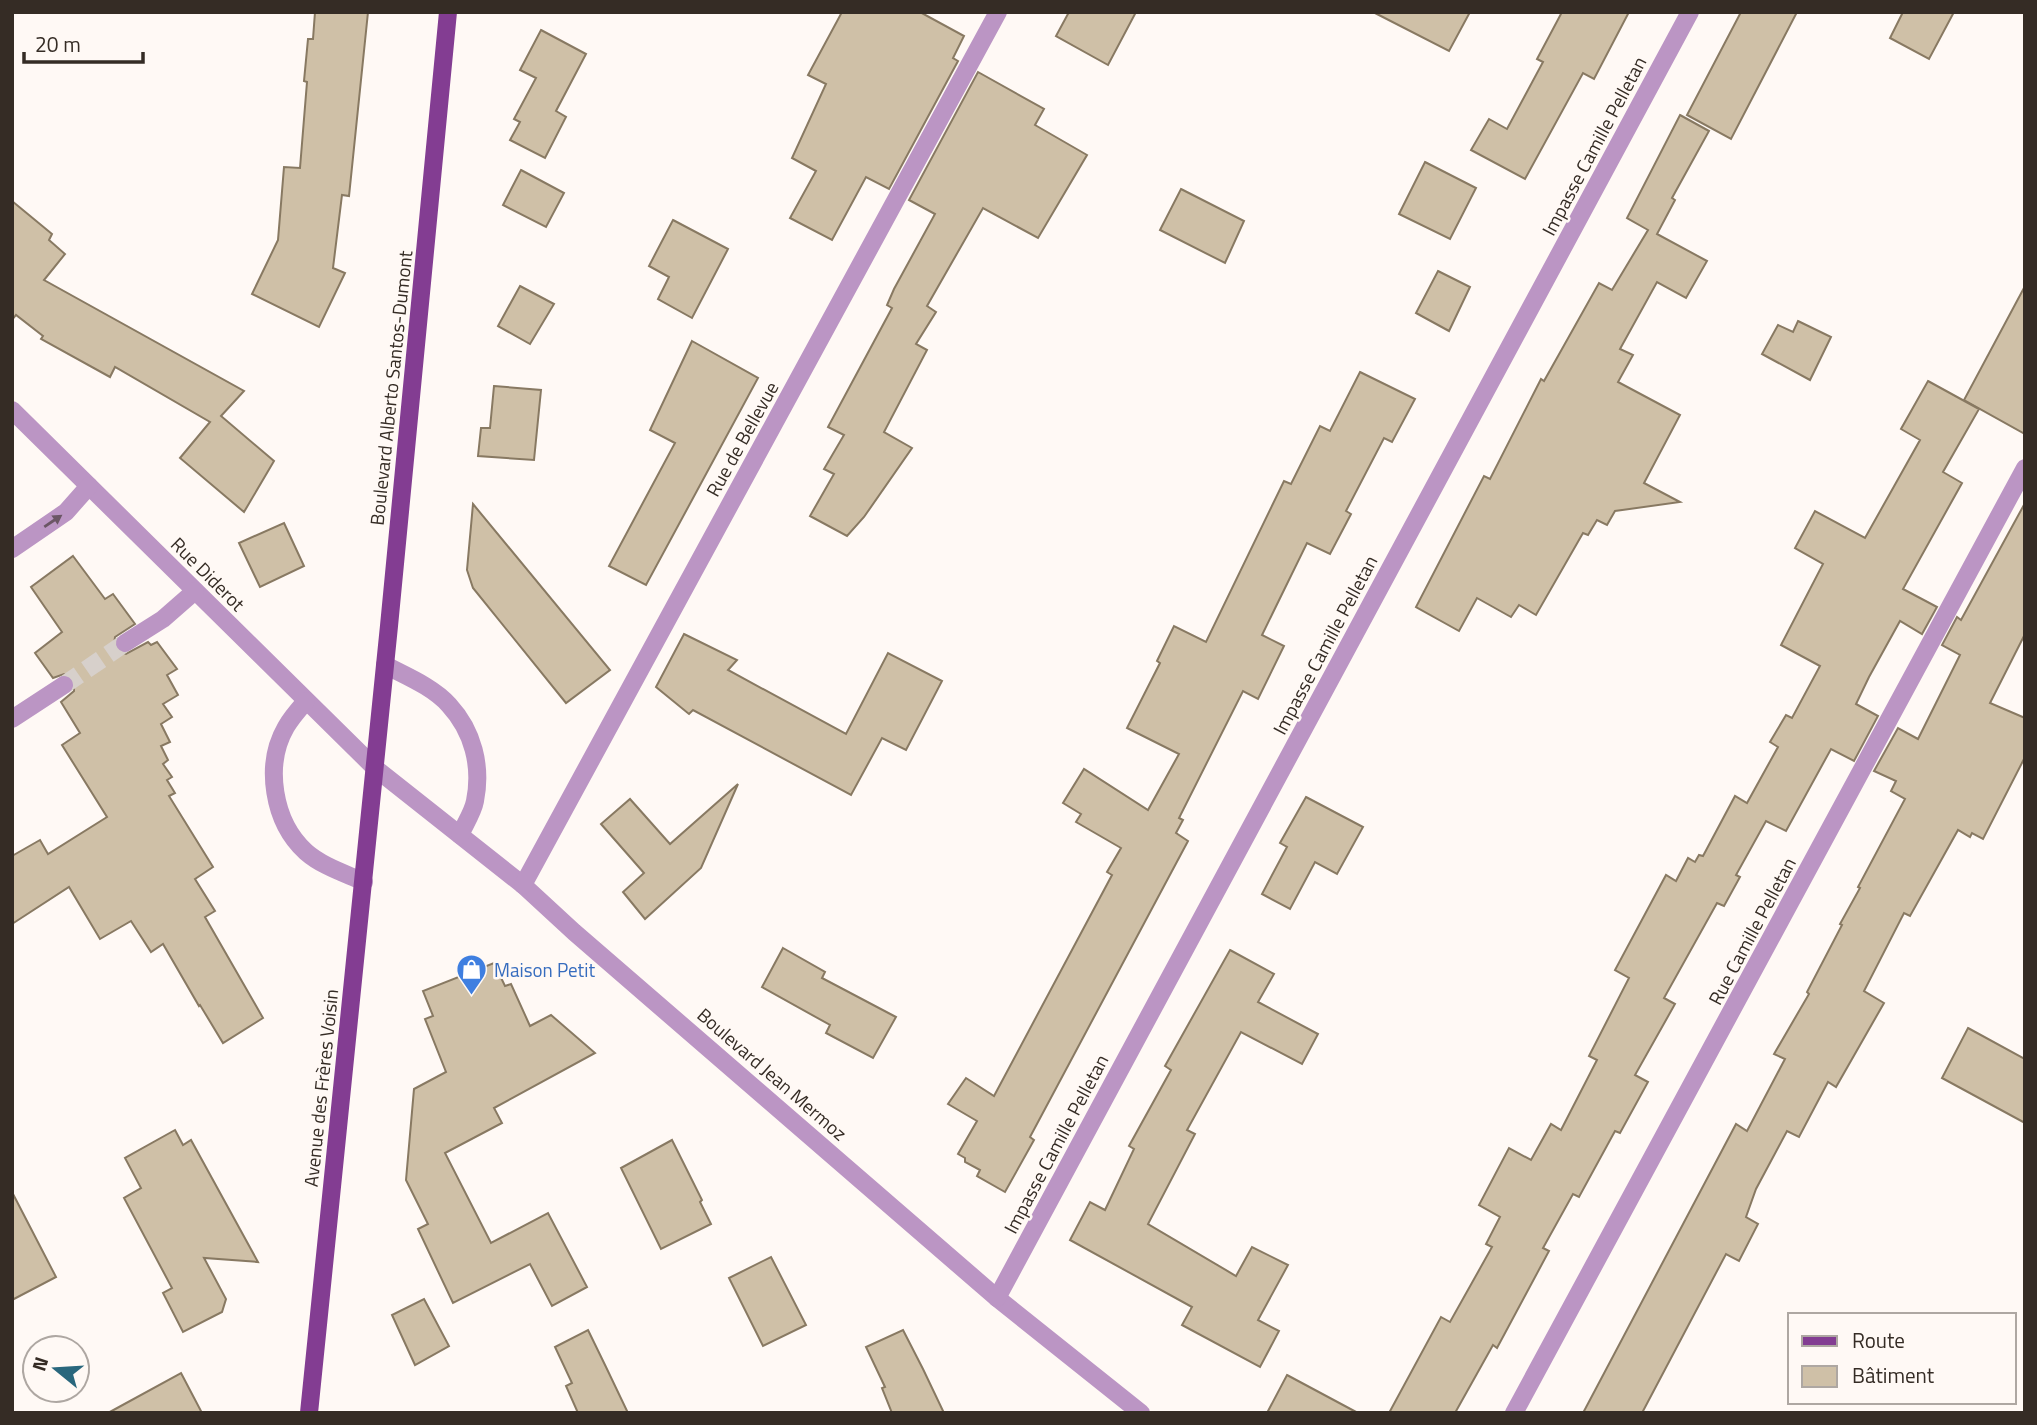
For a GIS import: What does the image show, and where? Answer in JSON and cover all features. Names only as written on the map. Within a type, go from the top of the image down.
[{"type":"main road","name":"Boulevard Alberto Santos-Dumont","points":[[375,768],[449,12]]},
{"type":"main road","name":"Avenue des Frères Voisin","points":[[309,1413],[375,768]]},
{"type":"street","name":"Rue de Bellevue","points":[[523,885],[998,12]]},
{"type":"street","name":"Impasse Camille Pelletan","points":[[997,1298],[1690,12]]},
{"type":"street","name":"Rue Diderot","points":[[12,410],[375,768]]},
{"type":"street","name":"Rue Camille Pelletan","points":[[1514,1413],[2025,468]]},
{"type":"street","points":[[12,549],[66,512],[89,486]]},
{"type":"street","points":[[125,643],[163,619],[195,591]]},
{"type":"street","points":[[385,665],[422,684],[449,703],[469,733],[478,767],[475,803],[460,835]]},
{"type":"street","points":[[12,719],[64,685]]},
{"type":"street","points":[[306,701],[285,727],[274,759],[274,792],[285,824],[305,850],[321,863],[364,882]]},
{"type":"street","name":"Boulevard Jean Mermoz","points":[[375,768],[523,885],[997,1298],[1141,1413]]},
{"type":"building","points":[[315,12],[368,12],[349,196],[342,195],[333,268],[345,273],[319,327],[252,294],[278,240],[284,167],[300,168],[308,39],[313,39]]},
{"type":"building","points":[[842,12],[920,12],[964,36],[953,58],[958,61],[889,189],[866,177],[832,240],[790,218],[816,171],[792,158],[826,84],[808,75]]},
{"type":"building","points":[[1069,12],[1136,12],[1108,65],[1056,36]]},
{"type":"building","points":[[1373,12],[1470,12],[1449,51]]},
{"type":"building","points":[[1562,12],[1629,12],[1594,79],[1583,73],[1525,179],[1471,150],[1489,119],[1507,129],[1543,62],[1537,59]]},
{"type":"building","points":[[1741,12],[1797,12],[1731,139],[1687,115]]},
{"type":"building","points":[[1903,12],[1954,12],[1929,59],[1890,38]]},
{"type":"building","points":[[541,30],[586,54],[556,111],[566,117],[545,158],[510,140],[520,122],[514,119],[536,78],[520,70]]},
{"type":"building","points":[[978,72],[1044,109],[1035,125],[1087,155],[1038,238],[983,208],[927,306],[936,312],[916,344],[927,350],[884,432],[912,448],[864,517],[847,536],[810,516],[834,474],[824,469],[844,435],[828,427],[892,308],[887,305],[894,289],[935,214],[909,200]]},
{"type":"building","points":[[1680,115],[1709,131],[1672,198],[1675,200],[1657,234],[1707,261],[1686,298],[1657,282],[1620,349],[1633,355],[1618,382],[1680,415],[1644,483],[1680,502],[1615,511],[1607,525],[1597,520],[1588,535],[1583,533],[1536,615],[1519,605],[1511,617],[1477,598],[1459,631],[1416,607],[1484,476],[1490,479],[1541,379],[1544,381],[1599,283],[1612,290],[1648,230],[1627,218]]},
{"type":"building","points":[[1425,162],[1476,188],[1450,239],[1399,214]]},
{"type":"building","points":[[521,170],[564,193],[546,227],[503,205]]},
{"type":"building","points":[[1181,189],[1244,221],[1225,263],[1160,230]]},
{"type":"building","points":[[12,201],[52,234],[49,240],[65,254],[44,280],[244,391],[221,416],[274,461],[244,512],[180,458],[210,422],[115,367],[110,377],[41,339],[43,336],[16,315],[12,320]]},
{"type":"building","points":[[673,220],[728,249],[692,318],[658,299],[669,277],[649,266]]},
{"type":"building","points":[[1438,271],[1470,287],[1449,331],[1416,313]]},
{"type":"building","points":[[520,286],[554,304],[530,344],[498,326]]},
{"type":"building","points":[[2025,286],[2025,434],[1964,400]]},
{"type":"building","points":[[1798,321],[1831,337],[1810,380],[1762,354],[1778,325],[1793,332]]},
{"type":"building","points":[[692,341],[758,378],[646,585],[609,566],[675,443],[650,430]]},
{"type":"building","points":[[1360,372],[1415,399],[1392,442],[1384,438],[1346,511],[1351,514],[1330,554],[1307,543],[1262,635],[1284,646],[1258,699],[1243,691],[1179,818],[1183,820],[1176,833],[1188,841],[1030,1137],[1034,1140],[1005,1192],[977,1176],[980,1170],[965,1162],[965,1158],[958,1154],[977,1121],[948,1104],[966,1078],[994,1096],[1112,875],[1107,872],[1121,848],[1076,822],[1081,814],[1063,803],[1084,769],[1148,810],[1179,754],[1127,728],[1160,663],[1157,661],[1174,626],[1206,642],[1284,481],[1291,484],[1320,426],[1330,431]]},
{"type":"building","points":[[1928,381],[1979,409],[1943,472],[1962,483],[1903,589],[1937,607],[1922,634],[1900,621],[1869,677],[1856,704],[1878,716],[1854,761],[1831,749],[1786,831],[1766,821],[1736,875],[1740,877],[1724,906],[1717,903],[1664,998],[1675,1004],[1635,1075],[1648,1082],[1620,1133],[1615,1131],[1579,1197],[1573,1194],[1543,1248],[1549,1251],[1497,1348],[1493,1345],[1455,1413],[1389,1413],[1441,1317],[1450,1322],[1492,1247],[1486,1244],[1500,1217],[1479,1205],[1509,1148],[1531,1160],[1551,1124],[1561,1130],[1597,1060],[1589,1056],[1629,978],[1615,970],[1666,875],[1676,881],[1688,858],[1695,862],[1699,855],[1703,856],[1735,796],[1747,803],[1778,747],[1770,742],[1786,715],[1792,718],[1820,666],[1781,645],[1823,564],[1795,548],[1815,511],[1865,538],[1920,440],[1901,429]]},
{"type":"building","points":[[494,386],[541,390],[534,460],[478,456],[481,428],[490,428]]},
{"type":"building","points":[[2025,503],[2025,634],[1990,703],[2025,718],[2025,757],[1983,839],[1972,833],[1970,837],[1958,830],[1910,916],[1904,913],[1864,991],[1884,1003],[1836,1087],[1828,1082],[1799,1137],[1787,1131],[1756,1189],[1746,1217],[1758,1224],[1739,1261],[1726,1254],[1642,1413],[1583,1413],[1736,1124],[1747,1131],[1785,1059],[1774,1054],[1809,994],[1807,992],[1860,888],[1858,887],[1905,799],[1891,791],[1896,781],[1874,771],[1898,728],[1918,739],[1960,655],[1942,645],[1957,617],[1961,620]]},
{"type":"building","points":[[473,504],[610,670],[566,703],[473,588],[467,570]]},
{"type":"building","points":[[284,523],[304,566],[260,587],[239,543]]},
{"type":"building","points":[[73,556],[105,599],[113,594],[135,624],[115,637],[116,650],[126,654],[148,642],[151,645],[157,642],[177,669],[167,675],[178,695],[163,704],[172,717],[161,724],[170,742],[161,746],[168,760],[163,764],[172,777],[167,780],[175,793],[169,796],[213,867],[195,879],[215,911],[205,917],[263,1018],[223,1043],[163,944],[151,952],[131,921],[100,939],[69,887],[12,924],[12,856],[40,840],[48,854],[107,817],[62,745],[80,733],[61,702],[74,691],[74,679],[64,674],[53,678],[35,653],[62,632],[31,587]]},
{"type":"building","points":[[684,634],[737,660],[728,670],[846,734],[888,653],[942,681],[906,750],[882,738],[851,795],[693,710],[689,714],[656,687]]},
{"type":"building","points":[[738,784],[701,868],[645,919],[623,892],[644,873],[601,824],[630,799],[670,844]]},
{"type":"building","points":[[1306,797],[1363,827],[1337,874],[1315,862],[1290,909],[1262,894],[1287,847],[1280,843]]},
{"type":"building","points":[[783,948],[825,972],[822,978],[896,1017],[873,1058],[826,1033],[830,1025],[762,987]]},
{"type":"building","points":[[1230,950],[1274,974],[1258,1002],[1318,1034],[1302,1064],[1241,1032],[1187,1130],[1195,1134],[1148,1224],[1236,1276],[1252,1247],[1288,1265],[1258,1320],[1279,1331],[1260,1367],[1182,1325],[1192,1307],[1070,1240],[1090,1202],[1105,1210],[1134,1149],[1129,1146],[1171,1070],[1165,1066]]},
{"type":"building","points":[[494,963],[505,986],[511,984],[530,1026],[551,1015],[595,1053],[494,1108],[502,1123],[445,1153],[491,1243],[548,1213],[587,1287],[552,1306],[530,1264],[453,1303],[418,1229],[428,1224],[406,1180],[414,1089],[446,1072],[425,1019],[433,1016],[423,991]]},
{"type":"building","points":[[1968,1028],[2025,1059],[2025,1123],[1942,1078]]},
{"type":"building","points":[[175,1130],[183,1145],[191,1140],[258,1262],[204,1258],[226,1299],[222,1312],[183,1332],[163,1293],[172,1288],[124,1198],[141,1188],[125,1158]]},
{"type":"building","points":[[672,1140],[711,1224],[661,1249],[621,1168]]},
{"type":"building","points":[[12,1192],[56,1277],[12,1300]]},
{"type":"building","points":[[771,1257],[806,1325],[763,1346],[729,1278]]},
{"type":"building","points":[[424,1299],[449,1346],[415,1365],[392,1315]]},
{"type":"building","points":[[588,1330],[628,1413],[578,1413],[566,1386],[572,1383],[555,1347]]},
{"type":"building","points":[[903,1330],[944,1413],[892,1413],[882,1388],[885,1387],[866,1347]]},
{"type":"building","points":[[181,1373],[202,1413],[108,1413]]},
{"type":"building","points":[[1287,1375],[1358,1413],[1267,1413]]},
{"type":"tunnel","points":[[64,685],[125,643]]},
{"type":"place","name":"Maison Petit","points":[[471,997]]}]
